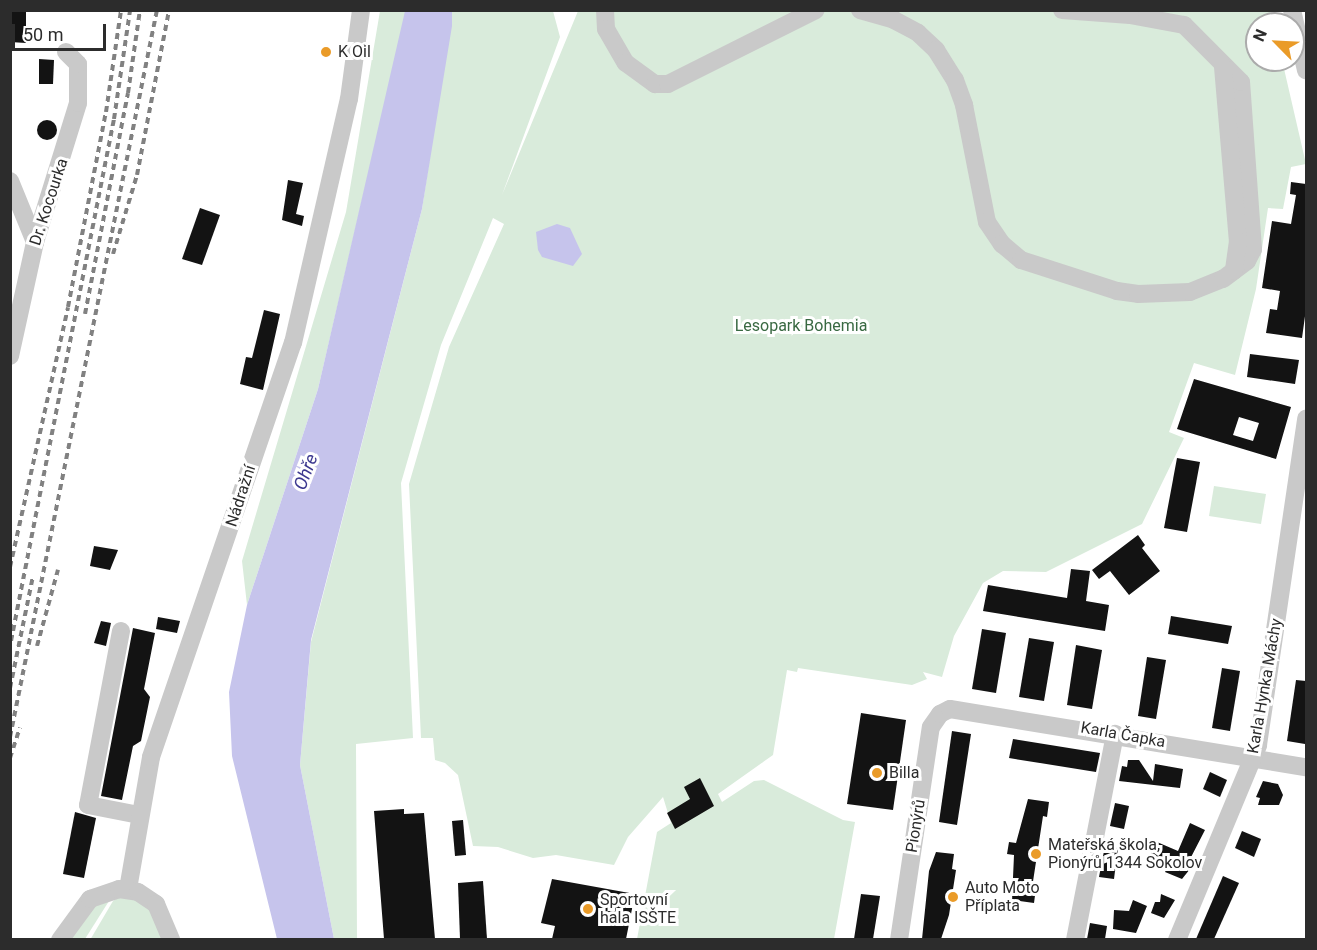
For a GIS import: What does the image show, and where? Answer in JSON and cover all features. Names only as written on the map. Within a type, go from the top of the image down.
[{"type":"street","name":"Nádražní","points":[[128,889],[139,815],[151,757],[293,343],[348,99],[361,10]]},
{"type":"street","points":[[605,10],[606,29],[626,63],[649,81],[668,84],[816,10]]},
{"type":"street","points":[[860,10],[894,20],[918,33],[955,80],[964,105],[987,222],[1002,244],[1021,260],[1117,291],[1138,294],[1190,292],[1234,271],[1250,255],[1254,234],[1241,82],[1223,67],[1199,37],[1184,25],[1130,15],[1062,10]]},
{"type":"street","points":[[1292,10],[1306,70]]},
{"type":"street","name":"Dr. Kocourka","points":[[10,357],[35,242],[78,103],[78,64],[66,51]]},
{"type":"street","points":[[10,181],[35,242]]},
{"type":"street","name":"Karla Hynka Máchy","points":[[1177,939],[1254,757],[1306,419]]},
{"type":"street","points":[[121,631],[88,805],[139,815]]},
{"type":"street","name":"Karla Čapka","points":[[940,714],[960,709],[1306,767]]},
{"type":"street","name":"Pionýrů","points":[[899,939],[931,727],[940,714]]},
{"type":"street","points":[[1075,939],[1115,734]]},
{"type":"street","points":[[60,939],[90,899],[109,890],[128,889],[156,904],[171,939]]},
{"type":"green space","points":[[380,11],[405,11],[405,16],[318,389],[247,605],[242,561],[346,212]]},
{"type":"green space","name":"Lesopark Bohemia","points":[[452,11],[553,11],[560,37],[502,195],[578,11],[1270,11],[1245,12],[1245,72],[1285,72],[1306,164],[1291,167],[1283,209],[1268,208],[1256,289],[1235,375],[1194,363],[1169,432],[1184,438],[1142,524],[1046,572],[1003,571],[983,583],[954,636],[942,677],[923,672],[927,679],[912,685],[798,668],[797,672],[787,670],[773,755],[718,794],[722,802],[754,781],[764,780],[843,820],[855,822],[834,939],[637,939],[657,832],[671,823],[663,797],[628,837],[614,865],[556,855],[533,858],[498,847],[473,846],[458,775],[445,763],[435,760],[433,738],[421,738],[409,484],[449,347],[504,224],[493,218],[441,345],[401,483],[413,738],[356,744],[357,939],[334,939],[300,765],[311,642],[422,209]]},
{"type":"green space","points":[[1214,486],[1266,494],[1261,524],[1209,516]]},
{"type":"green space","points":[[119,897],[137,900],[150,909],[164,940],[90,940],[113,901]]},
{"type":"green space","points":[[109,901],[85,939],[69,940],[95,906]]},
{"type":"water","name":"Ohře","points":[[405,11],[452,11],[452,26],[422,209],[311,640],[300,765],[334,939],[277,939],[232,756],[229,692],[247,605],[318,389]]},
{"type":"water","points":[[557,224],[570,228],[582,254],[573,266],[542,257],[538,250],[536,232]]},
{"type":"building","points":[[10,10],[26,10],[26,43],[10,42]]},
{"type":"building","points":[[39,59],[54,60],[53,84],[39,84]]},
{"type":"building","points":[[47,120],[54,123],[57,130],[54,137],[47,140],[40,137],[37,130],[40,123]]},
{"type":"building","points":[[288,180],[303,183],[296,214],[304,216],[302,226],[282,220]]},
{"type":"building","points":[[1291,182],[1306,184],[1306,309],[1302,338],[1266,333],[1270,309],[1277,310],[1280,291],[1262,288],[1272,221],[1291,224],[1296,195],[1290,194]]},
{"type":"building","points":[[200,208],[220,215],[202,265],[182,259]]},
{"type":"building","points":[[264,310],[280,314],[263,390],[240,384],[246,357],[252,358]]},
{"type":"building","points":[[1250,354],[1299,360],[1295,384],[1247,377]]},
{"type":"building","points":[[1194,379],[1291,407],[1276,459],[1177,429]],"holes":[[[1239,417],[1259,423],[1253,441],[1233,435]]]},
{"type":"building","points":[[1177,458],[1200,462],[1187,532],[1164,528]]},
{"type":"building","points":[[1138,535],[1145,545],[1142,548],[1160,571],[1129,595],[1110,571],[1099,579],[1092,570]]},
{"type":"building","points":[[94,546],[118,550],[110,570],[90,566]]},
{"type":"building","points":[[1071,569],[1090,571],[1086,601],[1109,605],[1105,631],[983,611],[988,585],[1067,598]]},
{"type":"building","points":[[1171,616],[1232,626],[1228,644],[1168,634]]},
{"type":"building","points":[[158,617],[180,621],[177,633],[156,629]]},
{"type":"building","points":[[101,621],[111,623],[106,646],[94,643]]},
{"type":"building","points":[[133,628],[155,633],[144,689],[150,697],[141,741],[133,746],[122,800],[101,796]]},
{"type":"building","points":[[982,629],[1006,633],[996,693],[972,689]]},
{"type":"building","points":[[1029,638],[1054,642],[1044,701],[1019,697]]},
{"type":"building","points":[[1076,645],[1102,650],[1092,709],[1067,705]]},
{"type":"building","points":[[1147,657],[1166,660],[1156,719],[1138,716]]},
{"type":"building","points":[[1222,668],[1240,671],[1230,731],[1212,728]]},
{"type":"building","points":[[1296,680],[1306,681],[1305,744],[1287,741]]},
{"type":"building","points":[[861,713],[906,720],[893,810],[847,804]]},
{"type":"building","points":[[952,731],[971,734],[957,825],[939,822]]},
{"type":"building","points":[[1013,739],[1100,753],[1096,772],[1009,758]]},
{"type":"building","points":[[1128,760],[1139,760],[1153,781],[1155,764],[1183,769],[1180,788],[1119,781],[1122,766],[1127,767]]},
{"type":"building","points":[[1210,772],[1227,780],[1220,797],[1203,789]]},
{"type":"building","points":[[700,778],[714,806],[675,829],[667,813],[690,799],[684,787]]},
{"type":"building","points":[[1263,781],[1278,784],[1283,795],[1279,805],[1258,805],[1260,798],[1256,797]]},
{"type":"building","points":[[1028,799],[1049,802],[1047,817],[1043,816],[1032,888],[1036,888],[1034,903],[1012,900],[1014,855],[1007,854],[1009,842],[1016,843]]},
{"type":"building","points":[[1115,803],[1129,806],[1124,829],[1110,826]]},
{"type":"building","points":[[404,809],[404,814],[424,813],[435,939],[384,939],[374,811]]},
{"type":"building","points":[[75,812],[96,818],[84,878],[63,874]]},
{"type":"building","points":[[463,820],[466,855],[455,856],[452,821]]},
{"type":"building","points":[[1190,823],[1205,830],[1188,863],[1190,869],[1182,879],[1165,872],[1169,863],[1150,855],[1157,842],[1178,851]]},
{"type":"building","points":[[1242,831],[1261,839],[1254,857],[1235,848]]},
{"type":"building","points":[[1105,846],[1118,848],[1114,879],[1099,877]]},
{"type":"building","points":[[936,852],[954,854],[952,869],[956,870],[949,915],[941,939],[922,939],[929,871]]},
{"type":"building","points":[[1223,876],[1239,883],[1214,939],[1196,939]]},
{"type":"building","name":"Sportovní hala ISŠTE","points":[[552,879],[635,894],[626,939],[552,939],[555,926],[541,923]]},
{"type":"building","points":[[483,881],[487,939],[460,939],[458,883]]},
{"type":"building","points":[[861,894],[880,896],[873,939],[854,939]]},
{"type":"building","points":[[1161,894],[1175,900],[1164,918],[1151,913],[1155,902],[1160,902]]},
{"type":"building","points":[[1133,900],[1147,906],[1136,933],[1113,929],[1114,910],[1129,911]]},
{"type":"building","points":[[1090,923],[1107,926],[1105,939],[1087,939]]},
{"type":"railway","points":[[10,567],[68,307],[106,112],[121,10]]},
{"type":"railway","points":[[11,641],[114,119],[130,10]]},
{"type":"railway","points":[[85,314],[128,93],[140,10]]},
{"type":"railway","points":[[10,737],[157,10]]},
{"type":"railway","points":[[113,254],[137,175],[169,10]]},
{"type":"railway","points":[[37,646],[58,570]]},
{"type":"railway","points":[[10,688],[33,576]]},
{"type":"railway","points":[[10,758],[20,728]]},
{"type":"place","name":"K Oil","points":[[326,52]]},
{"type":"place","name":"Billa","points":[[877,773]]},
{"type":"place","name":"Mateřská škola, Pionýrů 1344 Sokolov","points":[[1036,854]]},
{"type":"place","name":"Auto Moto Příplata","points":[[953,897]]},
{"type":"place","name":"Sportovní hala ISŠTE","points":[[588,909]]}]
